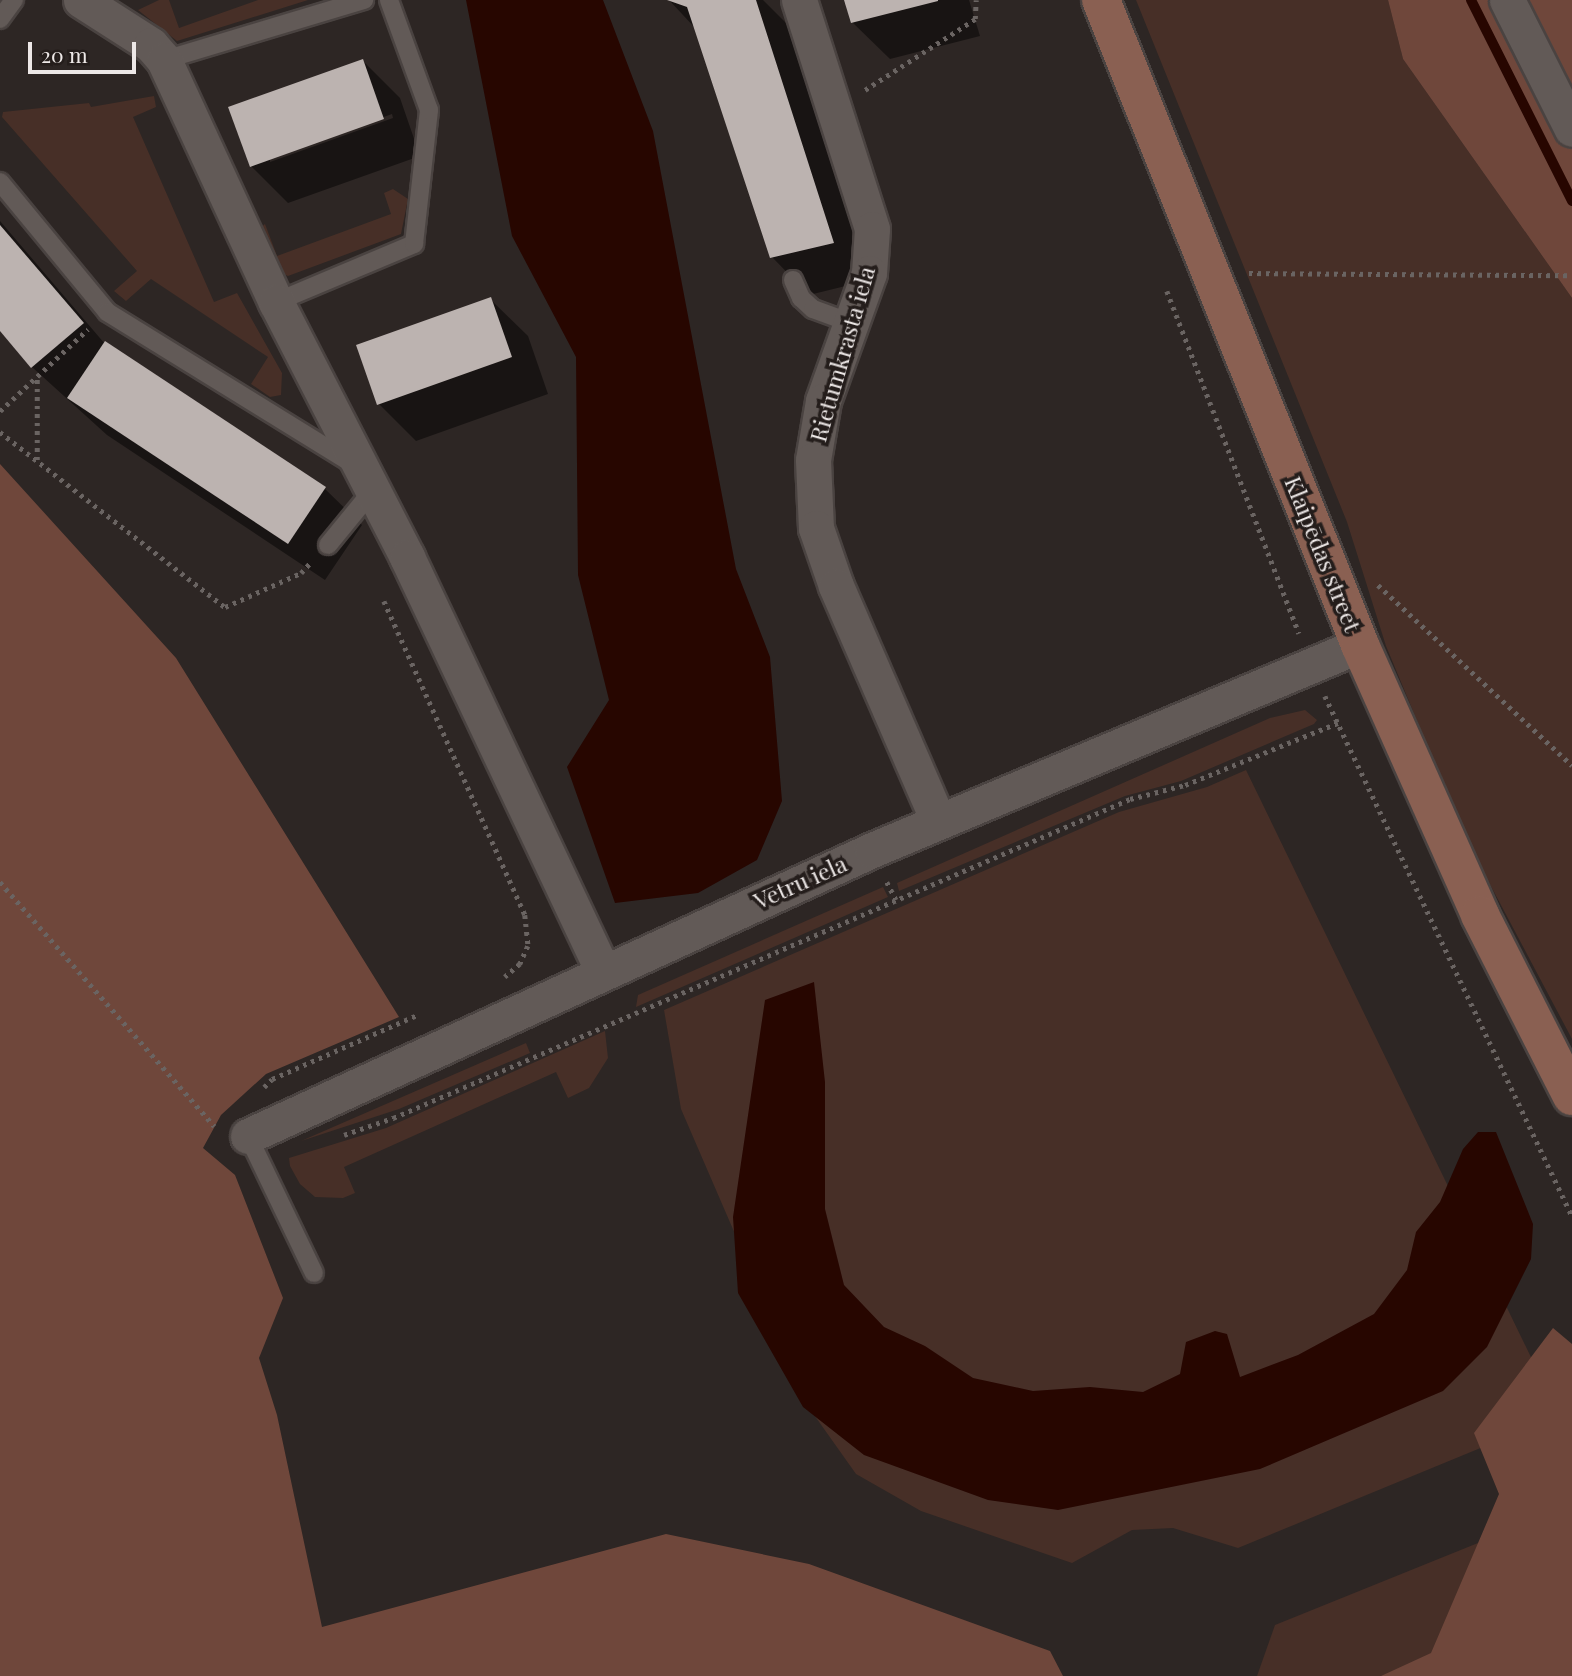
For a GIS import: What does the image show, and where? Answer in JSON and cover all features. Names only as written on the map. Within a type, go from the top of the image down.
[{"type":"main road","name":"Klaipēdas street","points":[[1101,0],[1360,645],[1480,915],[1572,1096]]},
{"type":"street","points":[[81,0],[151,45],[164,60],[276,302],[368,480],[603,971]]},
{"type":"street","name":"Rietumkrasta iela","points":[[799,0],[872,229],[869,272],[824,401],[813,460],[816,528],[836,586],[937,821]]},
{"type":"street","points":[[1507,0],[1572,129]]},
{"type":"street","name":"Vētru iela","points":[[248,1136],[603,971],[937,821],[1360,645]]},
{"type":"lane","points":[[0,19],[14,0]]},
{"type":"lane","points":[[164,60],[364,0]]},
{"type":"lane","points":[[276,302],[414,244],[429,110],[389,0]]},
{"type":"lane","points":[[0,182],[107,312],[368,480],[328,545]]},
{"type":"lane","points":[[793,280],[801,298],[813,309],[851,323]]},
{"type":"lane","points":[[248,1136],[314,1273]]},
{"type":"path","points":[[862,92],[975,19],[976,0]]},
{"type":"path","points":[[1245,273],[1572,275]]},
{"type":"path","points":[[1167,291],[1312,666]]},
{"type":"path","points":[[0,411],[107,312]]},
{"type":"path","points":[[37,377],[37,461]]},
{"type":"path","points":[[0,432],[225,607],[301,573],[328,545]]},
{"type":"path","points":[[1374,582],[1572,765]]},
{"type":"path","points":[[382,597],[525,915],[528,946],[520,964],[504,978]]},
{"type":"path","points":[[1327,702],[1572,1216]]},
{"type":"path","points":[[330,1140],[393,1118],[1130,799],[1185,785],[1338,723]]},
{"type":"path","points":[[0,882],[218,1131],[248,1136]]},
{"type":"shaded area","points":[[159,0],[169,0],[179,28],[258,0],[308,0],[177,41],[138,10]]},
{"type":"shaded area","points":[[466,0],[603,0],[653,131],[736,569],[770,657],[782,801],[757,860],[698,893],[615,903],[567,767],[609,700],[578,575],[576,357],[512,236]]},
{"type":"shaded area","points":[[1136,0],[1388,0],[1403,59],[1572,298],[1572,1039],[1468,843],[1386,646],[1347,522]]},
{"type":"shaded area","points":[[1388,0],[1572,0],[1572,298],[1403,59]]},
{"type":"shaded area","points":[[154,96],[156,107],[133,117],[214,302],[237,293],[282,373],[281,395],[270,397],[251,384],[268,357],[151,279],[126,301],[114,291],[137,271],[2,117],[3,112],[89,103],[91,107]]},
{"type":"shaded area","points":[[393,189],[408,199],[401,234],[288,276],[281,273],[260,228],[265,224],[277,256],[391,214],[384,193]]},
{"type":"shaded area","points":[[0,464],[176,658],[399,1017],[266,1074],[221,1115],[203,1148],[235,1175],[283,1298],[259,1358],[277,1415],[322,1627],[666,1534],[809,1564],[1050,1651],[1063,1676],[0,1676]]},
{"type":"shaded area","points":[[1305,710],[1317,720],[1314,724],[1181,781],[1125,796],[899,891],[897,883],[1270,718]]},
{"type":"shaded area","points":[[1246,770],[1544,1384],[1541,1423],[1238,1548],[1173,1528],[1132,1530],[1072,1563],[921,1511],[856,1474],[812,1412],[681,1109],[664,1010],[1119,812],[1207,787]]},
{"type":"shaded area","points":[[883,887],[888,897],[636,1007],[638,995]]},
{"type":"shaded area","points":[[814,982],[825,1082],[825,1209],[844,1285],[884,1327],[925,1346],[973,1378],[1033,1391],[1090,1387],[1143,1392],[1180,1374],[1186,1342],[1215,1331],[1227,1334],[1240,1377],[1298,1355],[1374,1314],[1407,1270],[1416,1232],[1440,1202],[1463,1149],[1478,1132],[1496,1132],[1533,1224],[1531,1259],[1487,1347],[1443,1391],[1260,1469],[1058,1510],[988,1500],[864,1455],[803,1407],[738,1293],[733,1217],[765,1000]]},
{"type":"shaded area","points":[[605,1031],[608,1058],[589,1088],[568,1098],[556,1072],[344,1167],[355,1193],[343,1198],[315,1197],[300,1184],[290,1166],[289,1158],[386,1128]]},
{"type":"shaded area","points":[[526,1043],[530,1053],[399,1109],[301,1141]]},
{"type":"shaded area","points":[[1553,1328],[1572,1344],[1572,1676],[1381,1676],[1431,1653],[1499,1494],[1474,1433]]},
{"type":"shaded area","points":[[1525,1524],[1572,1676],[1257,1676],[1275,1625]]},
{"type":"building","points":[[667,0],[756,0],[834,243],[770,258],[687,7]]},
{"type":"building","points":[[844,0],[938,0],[938,1],[851,23]]},
{"type":"building","points":[[363,59],[384,119],[250,167],[228,107]]},
{"type":"building","points":[[0,225],[84,323],[31,368],[0,331]]},
{"type":"building","points":[[491,297],[512,357],[377,405],[356,345]]},
{"type":"building","points":[[105,341],[326,487],[288,544],[67,398]]},
{"type":"waterway","points":[[1471,0],[1572,201]]}]
